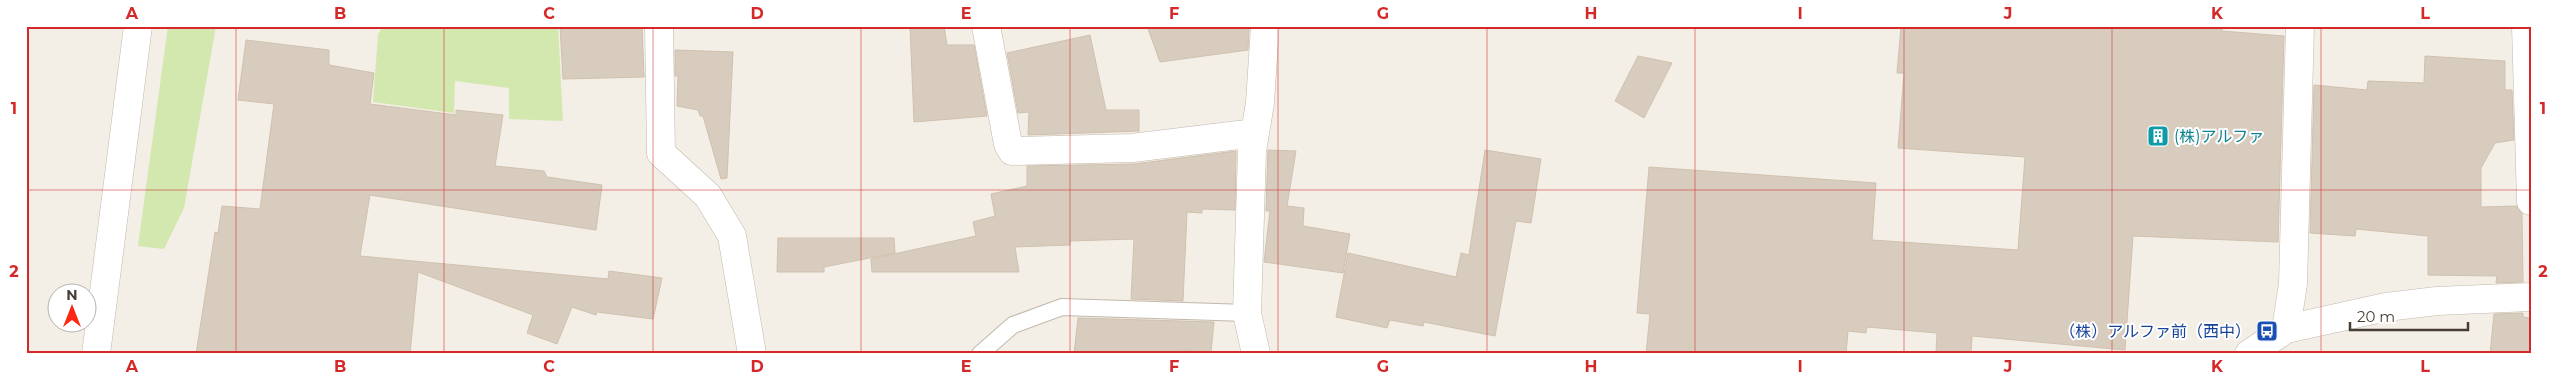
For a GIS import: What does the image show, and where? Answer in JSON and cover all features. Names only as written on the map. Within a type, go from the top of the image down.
[{"type":"street","points":[[96,354],[138,26]]},
{"type":"street","points":[[659,26],[661,153],[708,196],[732,236],[752,354]]},
{"type":"street","points":[[986,26],[1008,144],[1012,151],[1132,148],[1255,132]]},
{"type":"street","points":[[1256,354],[1247,313],[1252,151],[1260,103],[1265,26]]},
{"type":"street","points":[[2286,329],[2293,284],[2300,26]]},
{"type":"street","points":[[2526,26],[2531,201]]},
{"type":"street","points":[[2249,354],[2286,329],[2386,307],[2437,301],[2531,297]]},
{"type":"lane","points":[[980,354],[1013,325],[1062,307],[1247,313]]},
{"type":"green space","points":[[168,26],[216,26],[184,208],[164,249],[138,246]]},
{"type":"green space","points":[[383,26],[558,26],[563,121],[509,119],[509,88],[455,81],[454,113],[373,102],[378,35]]},
{"type":"building","points":[[560,26],[642,26],[644,77],[563,79]]},
{"type":"building","points":[[910,26],[944,26],[947,45],[974,45],[987,116],[914,122]]},
{"type":"building","points":[[1147,26],[1249,26],[1248,50],[1160,62]]},
{"type":"building","points":[[1901,26],[2222,26],[2222,31],[2284,36],[2278,242],[2133,236],[2125,350],[1972,336],[1971,354],[1936,354],[1937,333],[1867,327],[1866,333],[1848,331],[1846,354],[1646,354],[1650,314],[1637,313],[1649,167],[1876,183],[1872,240],[2018,250],[2025,157],[1898,148],[1904,73],[1897,73]]},
{"type":"building","points":[[1090,35],[1106,110],[1139,110],[1139,131],[1028,135],[1029,112],[1018,113],[1007,53]]},
{"type":"building","points":[[246,40],[329,50],[329,65],[374,73],[370,104],[456,115],[456,110],[503,115],[495,166],[544,171],[547,177],[602,185],[596,230],[370,195],[360,256],[608,279],[609,271],[662,278],[653,319],[597,312],[596,315],[572,307],[557,344],[527,333],[533,315],[418,272],[410,354],[196,354],[215,232],[218,233],[222,206],[260,209],[274,104],[238,100]]},
{"type":"building","points":[[675,50],[733,52],[727,178],[721,179],[703,116],[700,116],[698,110],[677,106],[678,76],[675,76]]},
{"type":"building","points":[[1638,56],[1672,63],[1644,118],[1615,101]]},
{"type":"building","points":[[2425,56],[2505,61],[2505,90],[2512,90],[2514,140],[2495,143],[2481,168],[2481,207],[2517,206],[2522,213],[2523,282],[2496,283],[2497,276],[2428,275],[2428,236],[2356,229],[2355,236],[2310,233],[2314,85],[2367,90],[2368,81],[2424,83]]},
{"type":"building","points":[[1268,150],[1296,151],[1287,206],[1304,208],[1303,226],[1350,234],[1343,273],[1264,262],[1270,211],[1266,211]]},
{"type":"building","points":[[1485,150],[1541,159],[1531,223],[1516,221],[1495,336],[1424,322],[1423,326],[1390,320],[1387,328],[1336,317],[1348,253],[1456,277],[1461,253],[1469,255]]},
{"type":"building","points":[[1236,151],[1235,210],[1202,209],[1202,213],[1187,212],[1183,301],[1131,299],[1134,239],[1070,241],[1070,245],[1015,247],[1019,272],[872,272],[871,259],[976,236],[973,222],[995,216],[991,194],[1027,186],[1027,166],[1134,164]]},
{"type":"building","points":[[778,238],[894,238],[895,253],[824,267],[824,272],[777,272]]},
{"type":"building","points":[[2523,313],[2523,317],[2531,318],[2531,354],[2490,354],[2494,314]]},
{"type":"building","points":[[1078,318],[1214,322],[1211,352],[1178,350],[1178,354],[1074,354]]},
{"type":"place","name":"(株)アルファ","points":[[2158,136]]},
{"type":"place","name":"（株）アルファ前（西中）","points":[[2267,331]]}]
